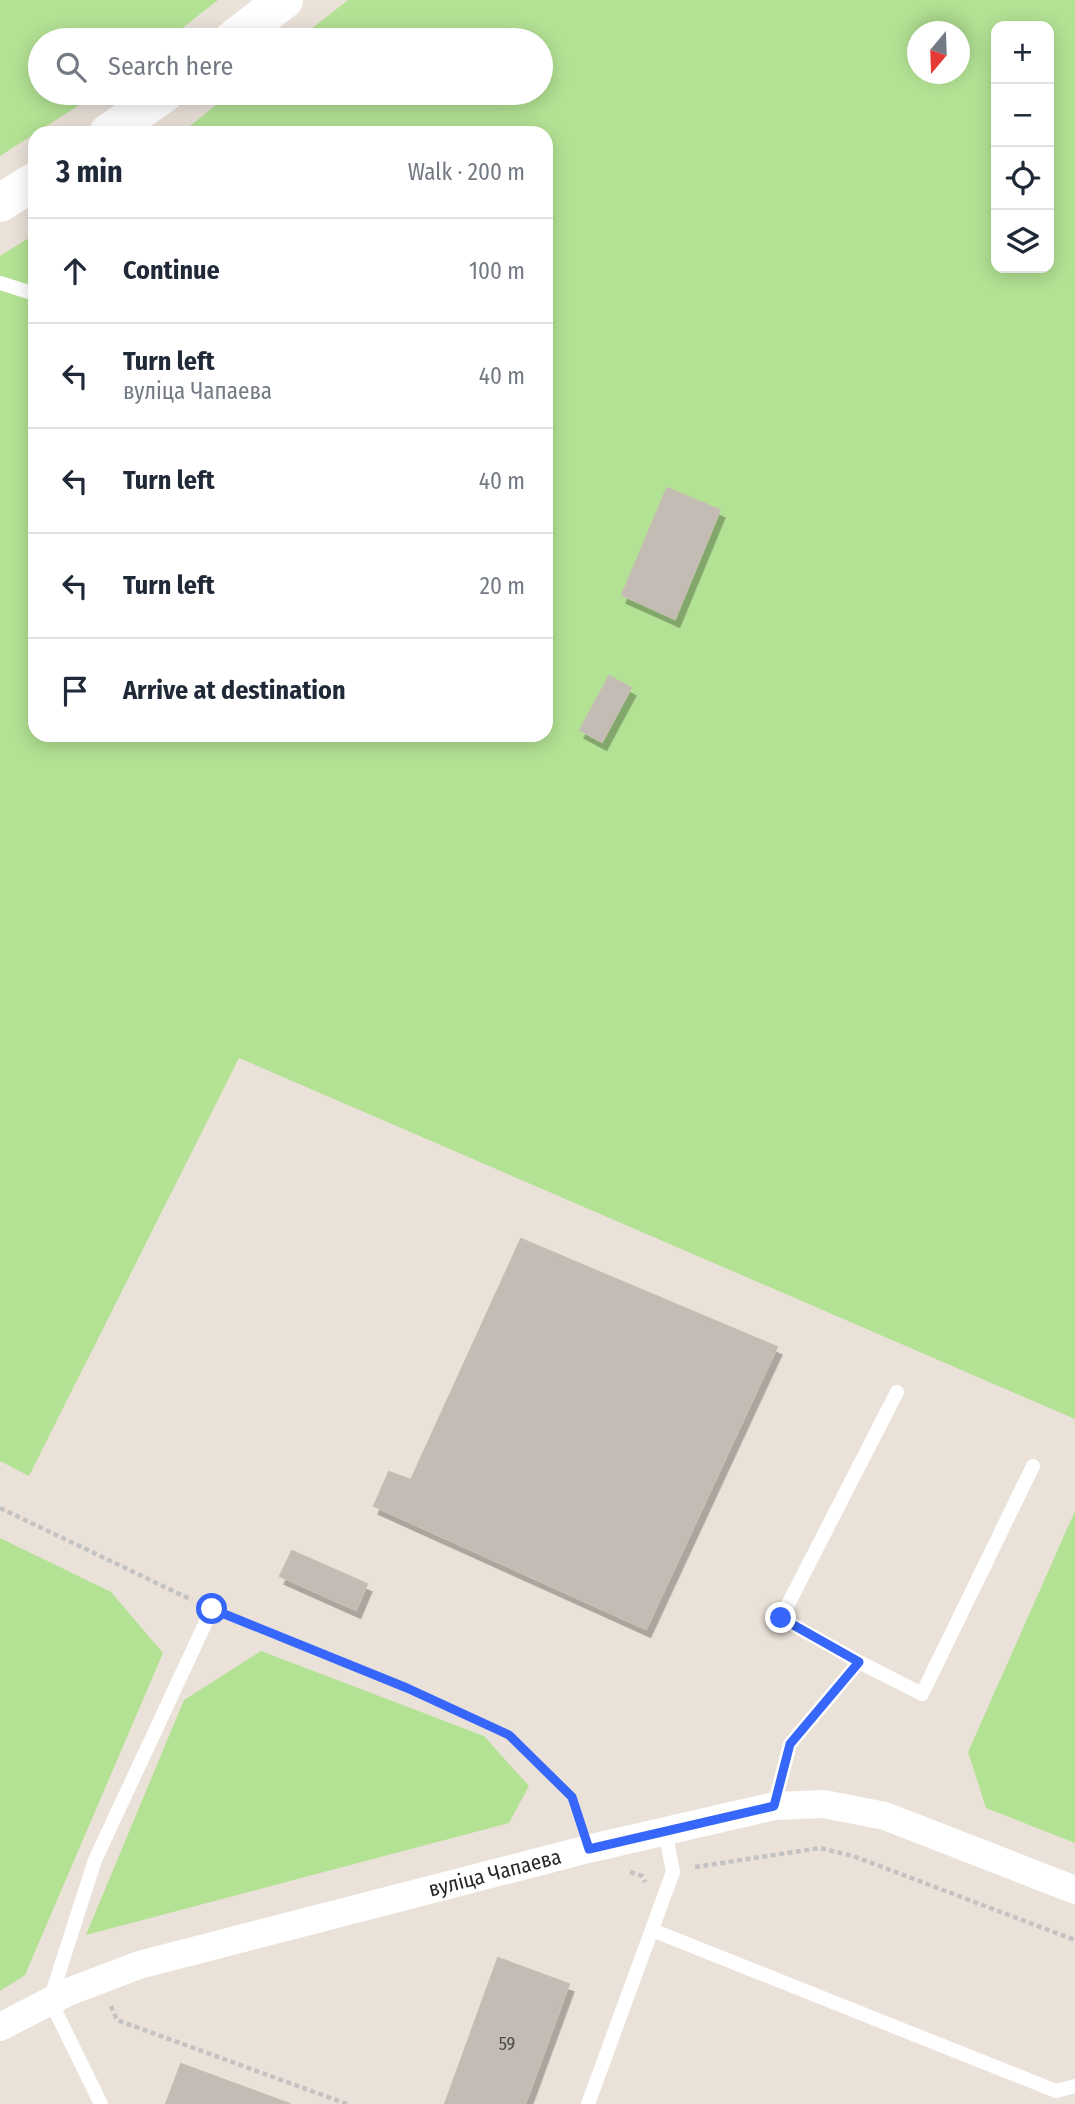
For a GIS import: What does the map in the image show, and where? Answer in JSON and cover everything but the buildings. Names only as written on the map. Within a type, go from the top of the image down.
[{"type":"main road","points":[[248,28],[284,0]]},
{"type":"main road","points":[[118,126],[148,105]]},
{"type":"main road","points":[[0,203],[28,185]]},
{"type":"street","name":"вуліца Чапаева","points":[[0,2027],[50,2000],[139,1965],[589,1849],[774,1806],[824,1804],[885,1816],[1075,1890]]},
{"type":"lane","points":[[0,283],[28,292]]},
{"type":"lane","points":[[897,1392],[781,1618],[859,1662],[922,1694],[1033,1466]]},
{"type":"lane","points":[[101,2104],[50,2000],[95,1860],[212,1609]]},
{"type":"lane","points":[[774,1806],[790,1744],[859,1662]]},
{"type":"lane","points":[[589,2104],[673,1872],[665,1830]]},
{"type":"lane","points":[[652,1930],[1056,2091],[1075,2086]]},
{"type":"path","points":[[0,1508],[212,1609],[407,1688],[509,1735],[572,1797],[589,1849]]},
{"type":"path","points":[[693,1868],[820,1848],[853,1856],[1075,1940]]},
{"type":"path","points":[[621,1868],[642,1876],[648,1887]]},
{"type":"path","points":[[107,1998],[117,2020],[348,2104]]},
{"type":"green space","points":[[0,0],[218,0],[182,28],[28,28],[28,105],[79,105],[47,126],[28,126],[28,138],[0,156]]},
{"type":"green space","points":[[348,0],[1075,0],[1075,1419],[239,1058],[29,1476],[0,1461],[0,256],[28,238],[28,742],[553,742],[553,126],[190,126],[216,105],[553,105],[553,28],[312,28]]},
{"type":"green space","points":[[1075,1511],[1075,1843],[986,1808],[968,1752]]},
{"type":"green space","points":[[0,1538],[111,1592],[163,1653],[25,1975],[0,1991]]},
{"type":"green space","points":[[261,1651],[484,1736],[529,1786],[509,1823],[86,1935],[184,1700]]},
{"type":"route","points":[[212,1609],[407,1688],[509,1735],[572,1797],[589,1849],[774,1806],[790,1744],[859,1662],[781,1618]]}]
